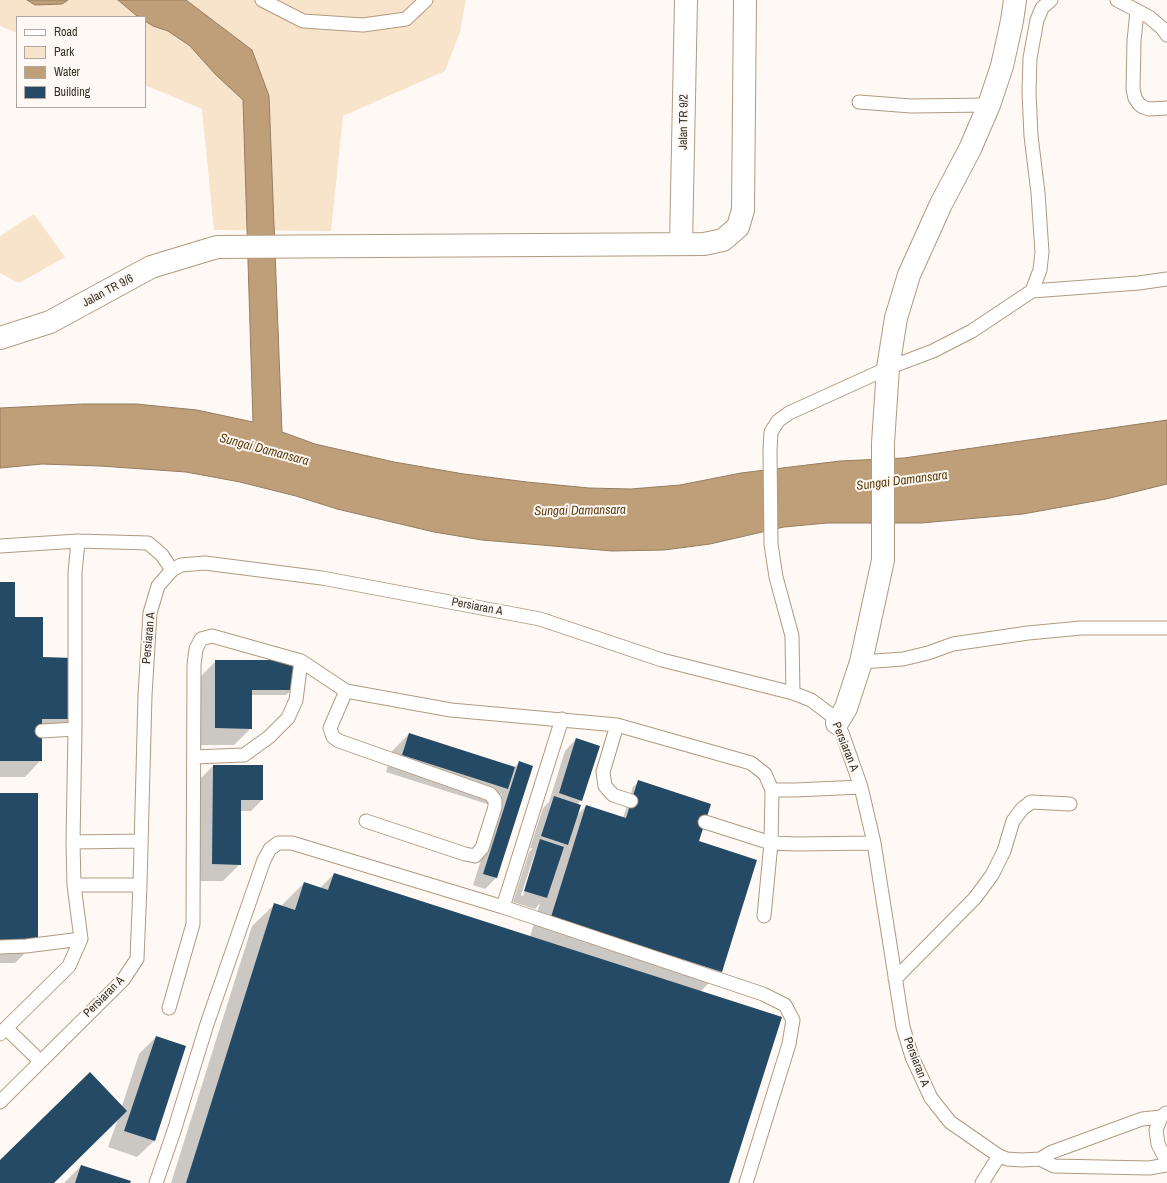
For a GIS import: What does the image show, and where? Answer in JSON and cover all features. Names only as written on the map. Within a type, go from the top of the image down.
[{"type":"street","name":"Jalan TR 9/2","points":[[681,244],[686,0]]},
{"type":"street","name":"Jalan TR 9/6","points":[[0,338],[50,322],[152,267],[217,247],[287,245],[704,244],[723,240],[738,227],[743,210],[745,0]]},
{"type":"street","points":[[837,723],[846,708],[861,662],[883,560],[883,443],[888,368],[896,318],[909,275],[990,105],[1002,66],[1015,0]]},
{"type":"lane","points":[[262,0],[303,21],[364,25],[406,19],[426,0]]},
{"type":"lane","points":[[1032,291],[1040,270],[1042,252],[1038,192],[1031,136],[1029,92],[1030,58],[1037,20],[1042,8],[1051,0]]},
{"type":"lane","points":[[1116,0],[1149,17],[1162,28],[1167,35]]},
{"type":"lane","points":[[1137,11],[1134,41],[1133,89],[1135,98],[1143,108],[1167,108]]},
{"type":"lane","points":[[859,102],[911,106],[990,105]]},
{"type":"lane","points":[[793,693],[792,636],[776,577],[771,544],[771,432],[778,421],[789,413],[888,368],[933,351],[972,331],[1032,291],[1139,283],[1167,279]]},
{"type":"lane","points":[[40,1061],[3,1031],[69,966],[81,940],[74,885],[73,842],[75,573],[78,541]]},
{"type":"lane","points":[[0,546],[78,541],[148,543],[162,555],[172,570]]},
{"type":"lane","name":"Persiaran A","points":[[0,1102],[123,980],[137,959],[145,695],[150,613],[158,586],[172,570],[181,565],[205,563],[322,578],[540,619],[662,660],[793,693],[811,700],[831,714],[837,723],[861,787],[874,843],[903,1027],[912,1057],[931,1098],[950,1122],[999,1156],[1007,1159],[1040,1160],[1054,1166],[1149,1168],[1167,1165]]},
{"type":"lane","points":[[861,662],[903,659],[928,653],[953,644],[1028,633],[1081,628],[1167,628]]},
{"type":"lane","points":[[169,1008],[193,924],[194,665],[196,649],[201,639],[212,636],[301,661],[346,691],[451,710],[617,725],[751,763],[765,774],[772,790],[771,843],[764,916]]},
{"type":"lane","points":[[194,757],[244,755],[269,737],[288,718],[296,700],[301,661]]},
{"type":"lane","points":[[346,691],[330,728],[333,737],[339,741],[490,794],[495,800],[495,807],[482,848],[475,856],[366,821]]},
{"type":"lane","points":[[503,907],[562,719]]},
{"type":"lane","points":[[617,725],[603,772],[605,786],[613,795],[632,801]]},
{"type":"lane","points":[[42,731],[75,730]]},
{"type":"lane","points":[[772,790],[861,787]]},
{"type":"lane","points":[[895,979],[975,898],[992,875],[1004,851],[1013,821],[1022,809],[1031,802],[1070,804]]},
{"type":"lane","points":[[705,822],[771,843],[874,843]]},
{"type":"lane","points":[[73,842],[141,841]]},
{"type":"lane","points":[[156,1183],[174,1131],[209,1017],[264,860],[270,849],[278,842],[292,843],[503,907],[763,994],[785,1005],[793,1020],[789,1044],[746,1183]]},
{"type":"lane","points":[[74,885],[140,886]]},
{"type":"lane","points":[[0,947],[26,946],[81,940]]},
{"type":"lane","points":[[1164,1114],[1156,1130],[1158,1144],[1164,1156],[1167,1158]]},
{"type":"lane","name":"Persiaran A","points":[[1040,1160],[1052,1152],[1142,1119],[1164,1114]]},
{"type":"lane","points":[[982,1183],[999,1156]]},
{"type":"green space","points":[[0,0],[466,0],[460,32],[445,71],[343,116],[331,231],[214,230],[202,109],[146,85],[146,16],[16,16],[16,33],[0,26]]},
{"type":"green space","points":[[34,214],[65,257],[19,283],[0,273],[0,236]]},
{"type":"water","points":[[27,0],[68,0],[62,4],[35,5]]},
{"type":"water","name":"Sungai Damansara","points":[[118,0],[186,0],[252,50],[269,96],[282,432],[315,444],[394,462],[464,474],[589,488],[631,489],[680,485],[741,473],[840,461],[904,458],[1167,420],[1167,484],[1106,499],[1023,514],[921,523],[827,523],[784,527],[710,544],[664,550],[612,551],[482,540],[434,532],[337,509],[296,496],[240,482],[186,472],[100,466],[42,464],[0,468],[0,408],[83,404],[136,404],[197,410],[253,422],[243,100],[216,75],[190,46],[168,31],[153,26],[146,22],[146,16],[137,16]]},
{"type":"building","points":[[0,582],[15,582],[15,617],[43,617],[43,657],[73,658],[73,719],[42,719],[42,761],[0,761]]},
{"type":"building","points":[[215,660],[293,660],[293,690],[252,690],[252,729],[215,728]]},
{"type":"building","points":[[409,733],[515,767],[508,789],[402,755]]},
{"type":"building","points":[[576,738],[600,746],[582,801],[559,793]]},
{"type":"building","points":[[519,761],[533,766],[497,878],[483,874]]},
{"type":"building","points":[[213,765],[263,765],[263,800],[241,800],[241,865],[212,864]]},
{"type":"building","points":[[638,780],[711,804],[699,841],[757,860],[722,972],[551,917],[586,805],[626,818]]},
{"type":"building","points":[[0,793],[38,793],[38,941],[0,941]]},
{"type":"building","points":[[554,796],[581,805],[568,845],[541,836]]},
{"type":"building","points":[[540,839],[564,847],[547,898],[524,891]]},
{"type":"building","points":[[334,873],[782,1017],[729,1183],[186,1183],[274,903],[295,910],[304,882],[328,890]]},
{"type":"building","points":[[156,1036],[186,1046],[155,1141],[124,1131]]},
{"type":"building","points":[[90,1072],[127,1111],[54,1183],[0,1183],[0,1160]]},
{"type":"building","points":[[81,1165],[131,1181],[130,1183],[75,1183]]}]
